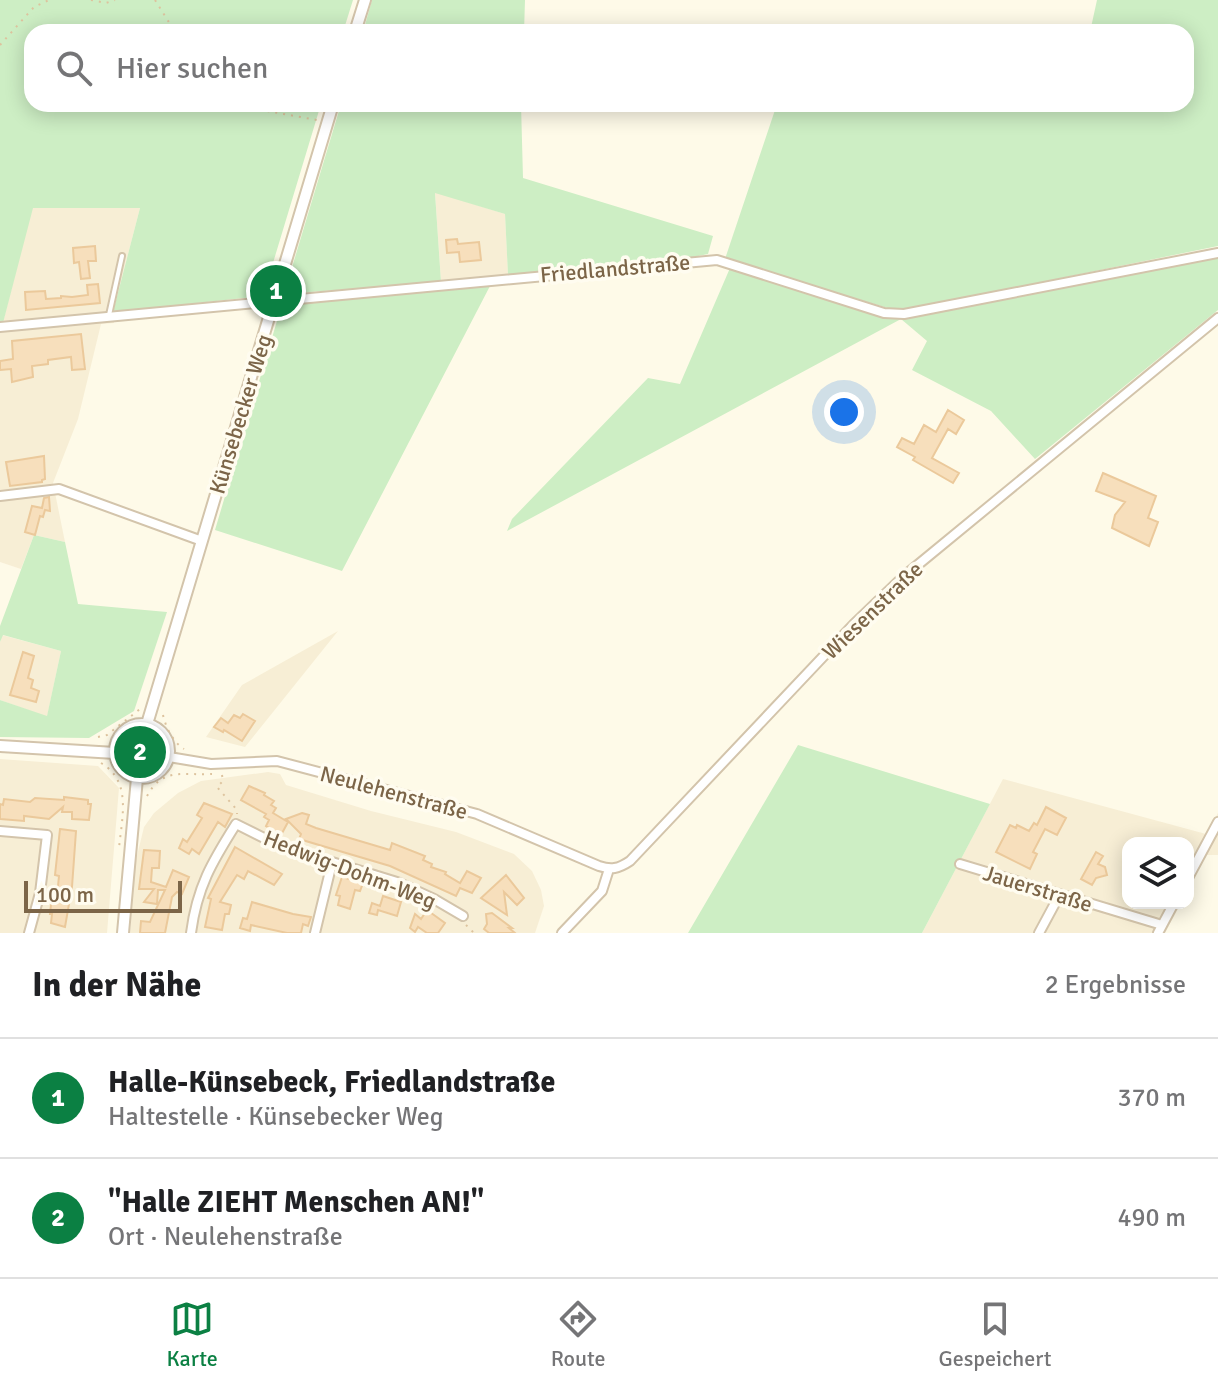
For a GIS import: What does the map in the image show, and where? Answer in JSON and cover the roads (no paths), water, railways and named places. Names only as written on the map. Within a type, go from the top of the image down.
[{"type":"street","points":[[358,24],[365,0]]},
{"type":"street","name":"Künsebecker Weg","points":[[147,724],[331,112]]},
{"type":"street","name":"Friedlandstraße","points":[[0,327],[717,260],[884,313],[904,314],[1218,253]]},
{"type":"street","name":"Wiesenstraße","points":[[562,933],[602,891],[609,869],[630,861],[854,624],[903,577],[1218,318]]},
{"type":"street","points":[[0,496],[59,489],[202,541]]},
{"type":"street","points":[[135,724],[147,724],[158,728],[165,736],[169,757],[158,774],[137,778],[126,773],[118,764],[115,753],[117,740],[124,730],[135,724]]},
{"type":"street","points":[[0,746],[115,753]]},
{"type":"street","name":"Neulehenstraße","points":[[169,757],[211,764],[277,761],[477,814],[609,869]]},
{"type":"street","points":[[123,933],[137,778]]},
{"type":"street","points":[[1194,867],[1218,822]]},
{"type":"street","name":"Hedwig-Dohm-Weg","points":[[191,933],[198,892],[208,869],[236,824],[280,846],[397,882],[463,916]]},
{"type":"street","points":[[0,831],[47,835],[40,893],[29,933]]},
{"type":"street","points":[[315,933],[332,863]]},
{"type":"street","name":"Jauerstraße","points":[[960,864],[1160,929]]},
{"type":"street","points":[[1039,933],[1060,894]]},
{"type":"street","points":[[1160,929],[1171,909]]},
{"type":"lane","points":[[108,318],[122,256]]},
{"type":"place","name":"Halle-Künsebeck, Friedlandstraße","points":[[276,291]]},
{"type":"place","name":"\"Halle ZIEHT Menschen AN!\"","points":[[140,752]]}]
